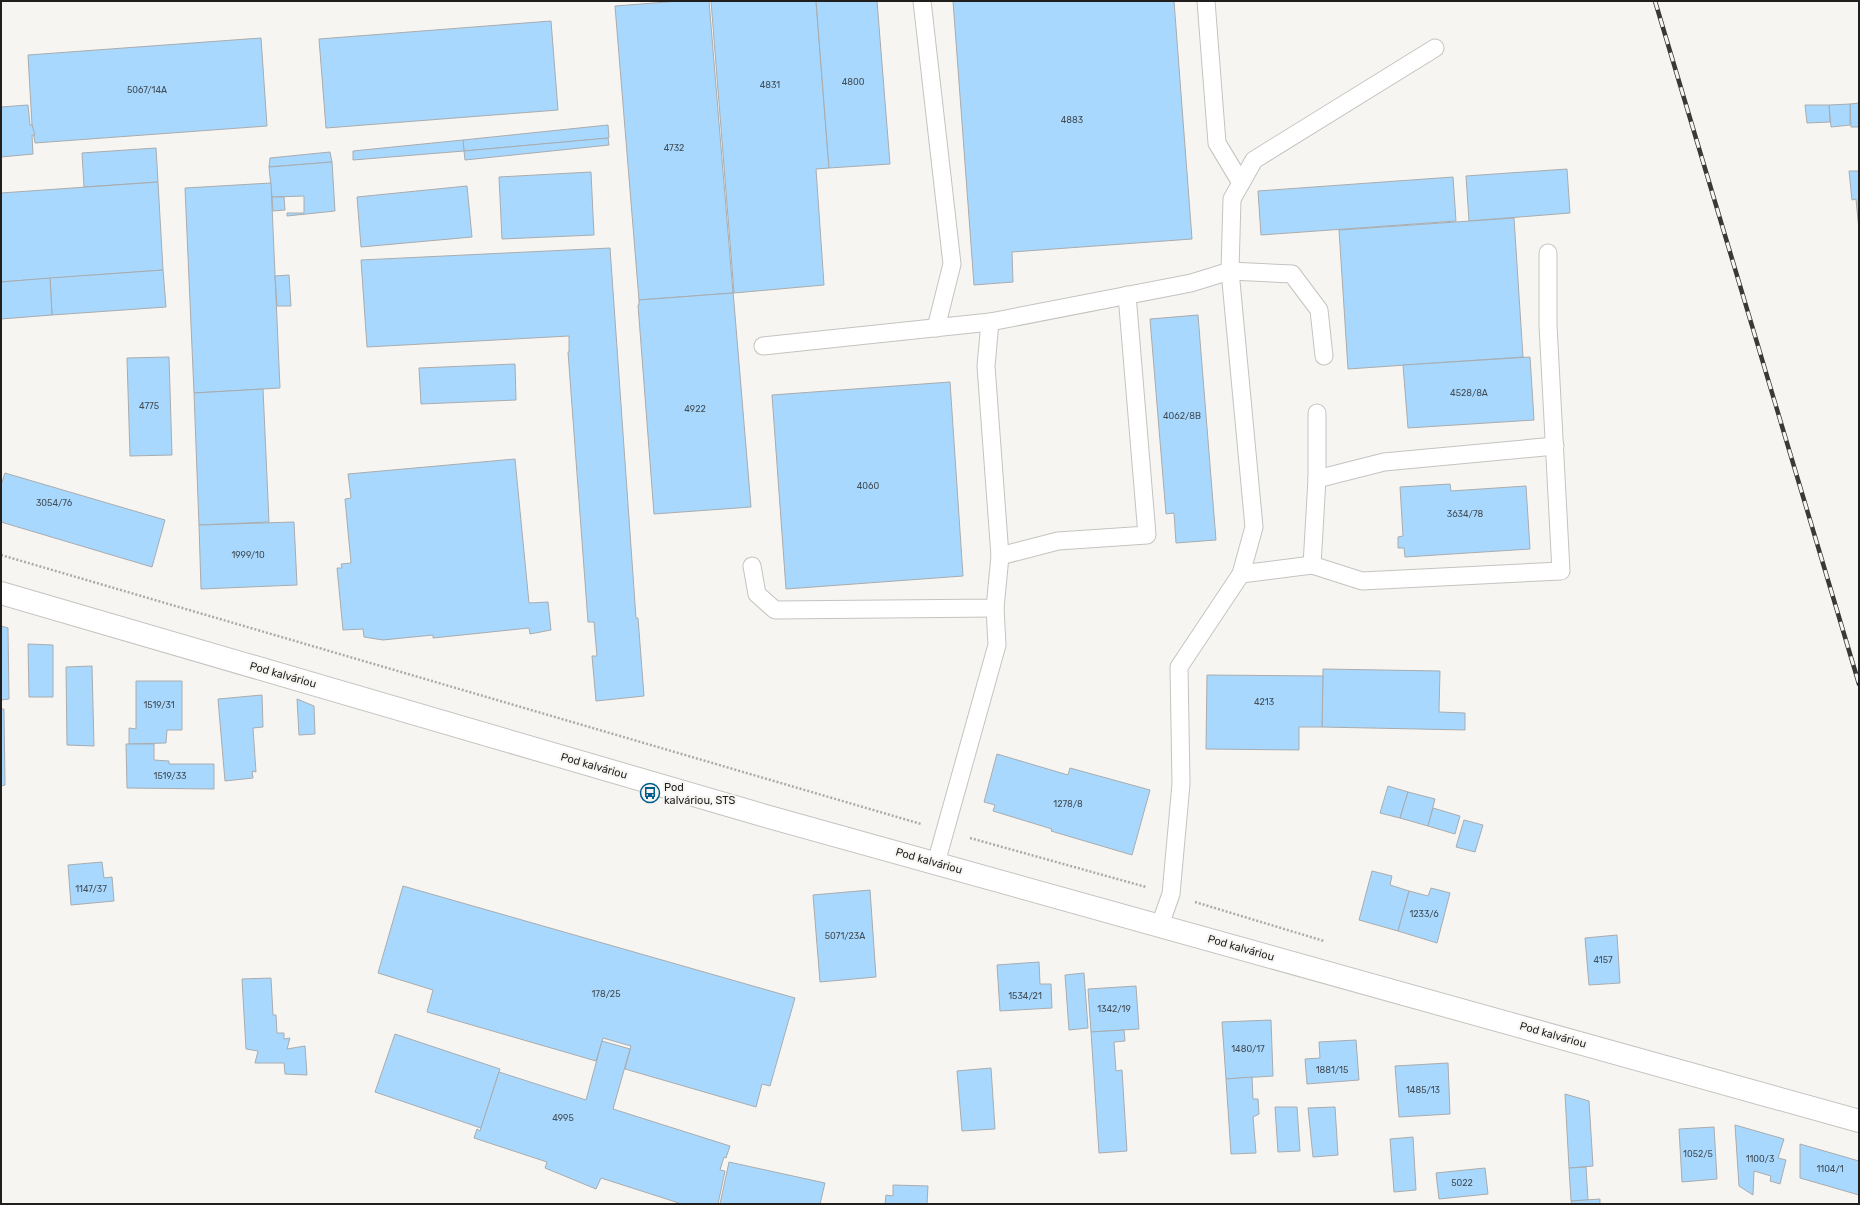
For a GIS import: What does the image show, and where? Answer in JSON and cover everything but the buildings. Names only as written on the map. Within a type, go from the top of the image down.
[{"type":"street","name":"Pod kalváriou","points":[[1,593],[762,815],[1859,1121]]},
{"type":"lane","points":[[922,1],[952,264],[936,328]]},
{"type":"lane","points":[[1206,1],[1217,143],[1241,182]]},
{"type":"lane","points":[[1160,925],[1171,894],[1181,784],[1179,667],[1241,574],[1254,527],[1230,271],[1232,199],[1254,160],[1435,48]]},
{"type":"lane","points":[[1241,574],[1312,565],[1362,581],[1561,572],[1548,325],[1548,252]]},
{"type":"lane","points":[[763,346],[990,322],[1191,283],[1230,271],[1292,274],[1319,310],[1324,356]]},
{"type":"lane","points":[[1000,556],[1058,542],[1147,535],[1127,296]]},
{"type":"lane","points":[[936,863],[997,645],[995,608],[1000,556],[986,366],[990,322]]},
{"type":"lane","points":[[1312,565],[1317,479],[1317,413]]},
{"type":"lane","points":[[1317,479],[1384,462],[1555,446]]},
{"type":"lane","points":[[752,566],[757,594],[775,610],[995,608]]},
{"type":"path","points":[[1,555],[945,831],[1171,894],[1331,942]]},
{"type":"railway","points":[[1655,1],[1859,684]]},
{"type":"place","name":"Pod kalváriou, STS","points":[[650,793]]}]
